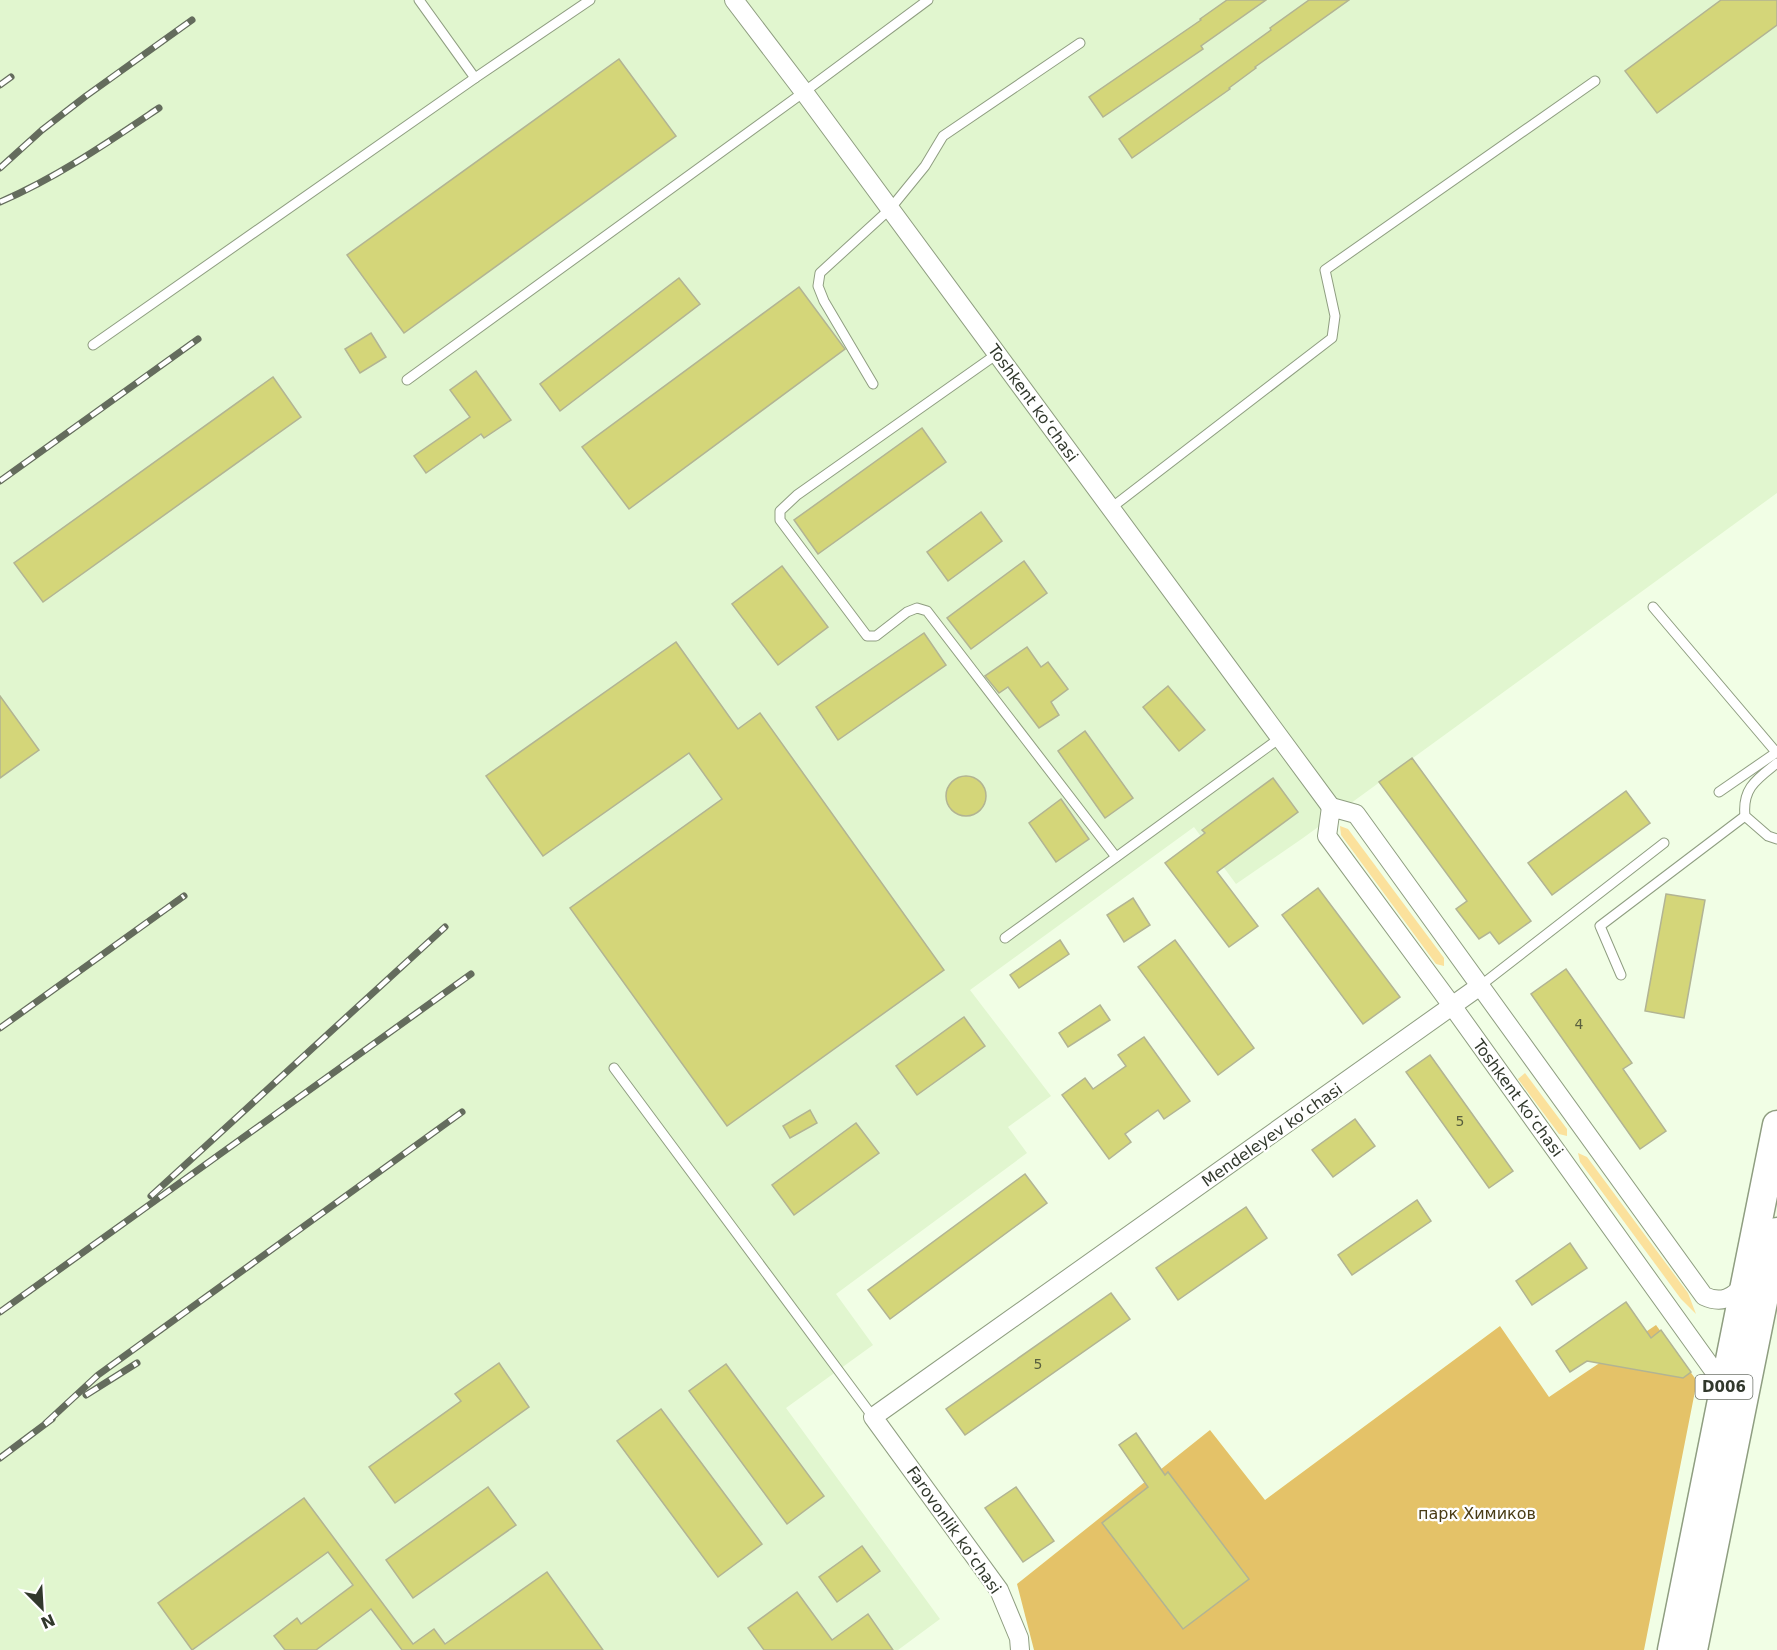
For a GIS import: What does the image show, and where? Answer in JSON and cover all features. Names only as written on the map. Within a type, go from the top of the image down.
[{"type":"main road","name":"D006","points":[[1672,1650],[1777,1125]]},
{"type":"main road","name":"D006","points":[[1693,1650],[1777,1232]]},
{"type":"street","name":"Toshkent ko‘chasi","points":[[734,0],[891,209],[1331,807],[1328,836],[1453,1006],[1724,1385]]},
{"type":"street","points":[[1331,807],[1356,814],[1704,1296],[1727,1299],[1737,1293],[1745,1283]]},
{"type":"street","name":"Mendeleyev ko‘chasi","points":[[873,1417],[1480,986]]},
{"type":"street","name":"Farovonlik ko‘chasi","points":[[873,1417],[999,1590],[1019,1638],[1020,1650]]},
{"type":"lane","points":[[419,0],[475,78]]},
{"type":"lane","points":[[93,345],[590,0]]},
{"type":"lane","points":[[407,380],[928,0]]},
{"type":"lane","points":[[873,384],[824,301],[818,286],[820,273],[891,209],[925,166],[943,136],[1080,43]]},
{"type":"lane","points":[[1111,508],[1332,338],[1335,316],[1324,270],[1595,81]]},
{"type":"lane","points":[[997,354],[797,495],[780,511],[780,520],[867,636],[876,636],[907,612],[917,608],[927,611],[1116,857]]},
{"type":"lane","points":[[1653,608],[1777,752],[1719,792]]},
{"type":"lane","points":[[1005,938],[1280,738]]},
{"type":"lane","points":[[1777,763],[1752,784],[1744,803],[1745,816],[1768,836],[1777,839]]},
{"type":"lane","points":[[1621,975],[1600,926],[1745,816]]},
{"type":"lane","name":"Mendeleyev ko‘chasi","points":[[1480,986],[1664,843]]},
{"type":"lane","points":[[614,1068],[873,1417]]},
{"type":"shaded area","points":[[0,0],[1777,0],[1777,493],[1303,838],[1236,884],[1194,827],[970,990],[1051,1096],[1008,1127],[1027,1153],[836,1294],[873,1345],[786,1408],[940,1619],[898,1650],[0,1650]]},
{"type":"shaded area","points":[[1340,826],[1348,829],[1444,958],[1444,966],[1436,964],[1341,835]]},
{"type":"shaded area","points":[[1525,1073],[1567,1129],[1567,1136],[1559,1134],[1518,1079]]},
{"type":"shaded area","points":[[1578,1153],[1587,1157],[1688,1293],[1696,1314],[1681,1299],[1580,1162]]},
{"type":"green space","name":"парк Химиков","points":[[1656,1325],[1697,1381],[1644,1650],[1034,1650],[1017,1584],[1210,1430],[1265,1500],[1500,1326],[1549,1397]]},
{"type":"building","points":[[1227,0],[1266,0],[1201,46],[1203,49],[1103,117],[1089,97]]},
{"type":"building","points":[[1309,0],[1349,0],[1255,67],[1230,89],[1132,158],[1119,139]]},
{"type":"building","points":[[1721,0],[1777,0],[1777,25],[1657,113],[1625,71]]},
{"type":"building","points":[[619,59],[676,136],[404,333],[347,255]]},
{"type":"building","points":[[679,278],[700,304],[560,411],[540,384]]},
{"type":"building","points":[[799,287],[845,349],[629,509],[582,447]]},
{"type":"building","points":[[371,333],[386,357],[360,373],[345,349]]},
{"type":"building","points":[[476,371],[511,420],[484,438],[481,434],[426,473],[414,456],[470,417],[450,390]]},
{"type":"building","points":[[273,377],[301,417],[43,602],[14,563]]},
{"type":"building","points":[[922,428],[946,462],[818,554],[794,520]]},
{"type":"building","points":[[981,512],[1002,541],[948,581],[927,552]]},
{"type":"building","points":[[1024,561],[1047,593],[971,649],[947,618]]},
{"type":"building","points":[[782,566],[828,627],[778,665],[732,604]]},
{"type":"building","points":[[924,633],[946,665],[838,740],[816,707]]},
{"type":"building","points":[[676,642],[738,729],[760,713],[944,970],[727,1126],[570,908],[722,799],[689,753],[543,856],[486,776]]},
{"type":"building","points":[[1027,647],[1041,667],[1048,662],[1068,689],[1051,702],[1059,715],[1039,728],[1008,687],[999,693],[985,676]]},
{"type":"building","points":[[1168,686],[1205,730],[1179,751],[1143,707]]},
{"type":"building","points":[[0,696],[39,750],[0,778]]},
{"type":"building","points":[[1085,731],[1133,798],[1105,818],[1058,751]]},
{"type":"building","points":[[1412,758],[1531,921],[1499,944],[1490,932],[1479,939],[1456,909],[1467,901],[1379,782]]},
{"type":"building","points":[[966,776],[980,782],[986,796],[980,810],[966,816],[952,810],[946,796],[952,782]]},
{"type":"building","points":[[1273,778],[1298,812],[1217,872],[1258,926],[1229,947],[1165,863],[1205,833],[1202,830]]},
{"type":"building","points":[[1626,791],[1650,823],[1552,895],[1528,863]]},
{"type":"building","points":[[1061,799],[1089,839],[1056,862],[1029,823]]},
{"type":"building","points":[[1318,888],[1400,997],[1363,1024],[1282,915]]},
{"type":"building","points":[[1666,894],[1705,900],[1684,1018],[1645,1011]]},
{"type":"building","points":[[1133,898],[1150,925],[1124,942],[1107,915]]},
{"type":"building","points":[[1060,940],[1069,954],[1019,988],[1010,975]]},
{"type":"building","points":[[1175,940],[1254,1048],[1218,1075],[1138,967]]},
{"type":"building","points":[[1566,969],[1632,1063],[1623,1069],[1666,1131],[1640,1149],[1531,994]]},
{"type":"building","points":[[1100,1005],[1110,1020],[1068,1047],[1059,1033]]},
{"type":"building","points":[[964,1017],[985,1046],[917,1095],[896,1066]]},
{"type":"building","points":[[1144,1037],[1190,1101],[1164,1119],[1158,1110],[1125,1134],[1131,1142],[1109,1159],[1062,1095],[1085,1078],[1093,1089],[1126,1066],[1118,1055]]},
{"type":"building","points":[[1430,1055],[1513,1171],[1489,1188],[1406,1072]]},
{"type":"building","points":[[810,1110],[817,1123],[790,1138],[783,1126]]},
{"type":"building","points":[[1355,1119],[1375,1146],[1333,1177],[1312,1150]]},
{"type":"building","points":[[856,1123],[879,1153],[794,1215],[772,1185]]},
{"type":"building","points":[[1025,1174],[1047,1203],[890,1319],[868,1290]]},
{"type":"building","points":[[1417,1200],[1431,1221],[1352,1275],[1338,1255]]},
{"type":"building","points":[[1246,1207],[1267,1238],[1178,1300],[1156,1268]]},
{"type":"building","points":[[1570,1243],[1587,1268],[1532,1305],[1516,1281]]},
{"type":"building","points":[[1111,1293],[1130,1319],[965,1435],[946,1409]]},
{"type":"building","points":[[1626,1302],[1651,1338],[1661,1330],[1691,1372],[1683,1378],[1587,1361],[1570,1372],[1556,1351]]},
{"type":"building","points":[[499,1363],[529,1407],[395,1503],[369,1467],[461,1401],[455,1394]]},
{"type":"building","points":[[726,1364],[824,1496],[787,1524],[689,1391]]},
{"type":"building","points":[[661,1409],[762,1544],[718,1577],[617,1441]]},
{"type":"building","points":[[1136,1433],[1165,1475],[1168,1472],[1249,1579],[1183,1629],[1102,1523],[1148,1487],[1119,1445]]},
{"type":"building","points":[[488,1487],[516,1525],[413,1598],[386,1560]]},
{"type":"building","points":[[1016,1487],[1054,1541],[1023,1562],[985,1508]]},
{"type":"building","points":[[304,1498],[413,1644],[434,1629],[445,1644],[547,1572],[603,1650],[402,1650],[371,1609],[316,1650],[285,1650],[274,1636],[297,1618],[301,1624],[353,1585],[328,1552],[192,1650],[158,1603]]},
{"type":"building","points":[[862,1546],[880,1571],[837,1602],[819,1577]]},
{"type":"building","points":[[797,1592],[832,1640],[868,1614],[893,1650],[764,1650],[748,1628]]},
{"type":"railway","points":[[0,168],[42,130],[86,96],[192,20]]},
{"type":"railway","points":[[0,85],[11,77]]},
{"type":"railway","points":[[0,202],[101,147],[159,108]]},
{"type":"railway","points":[[0,481],[198,339]]},
{"type":"railway","points":[[0,1028],[184,896]]},
{"type":"railway","points":[[151,1196],[445,927]]},
{"type":"railway","points":[[0,1312],[471,974]]},
{"type":"railway","points":[[46,1423],[98,1375],[462,1112]]},
{"type":"railway","points":[[86,1395],[137,1363]]},
{"type":"railway","points":[[0,1458],[52,1419]]}]
